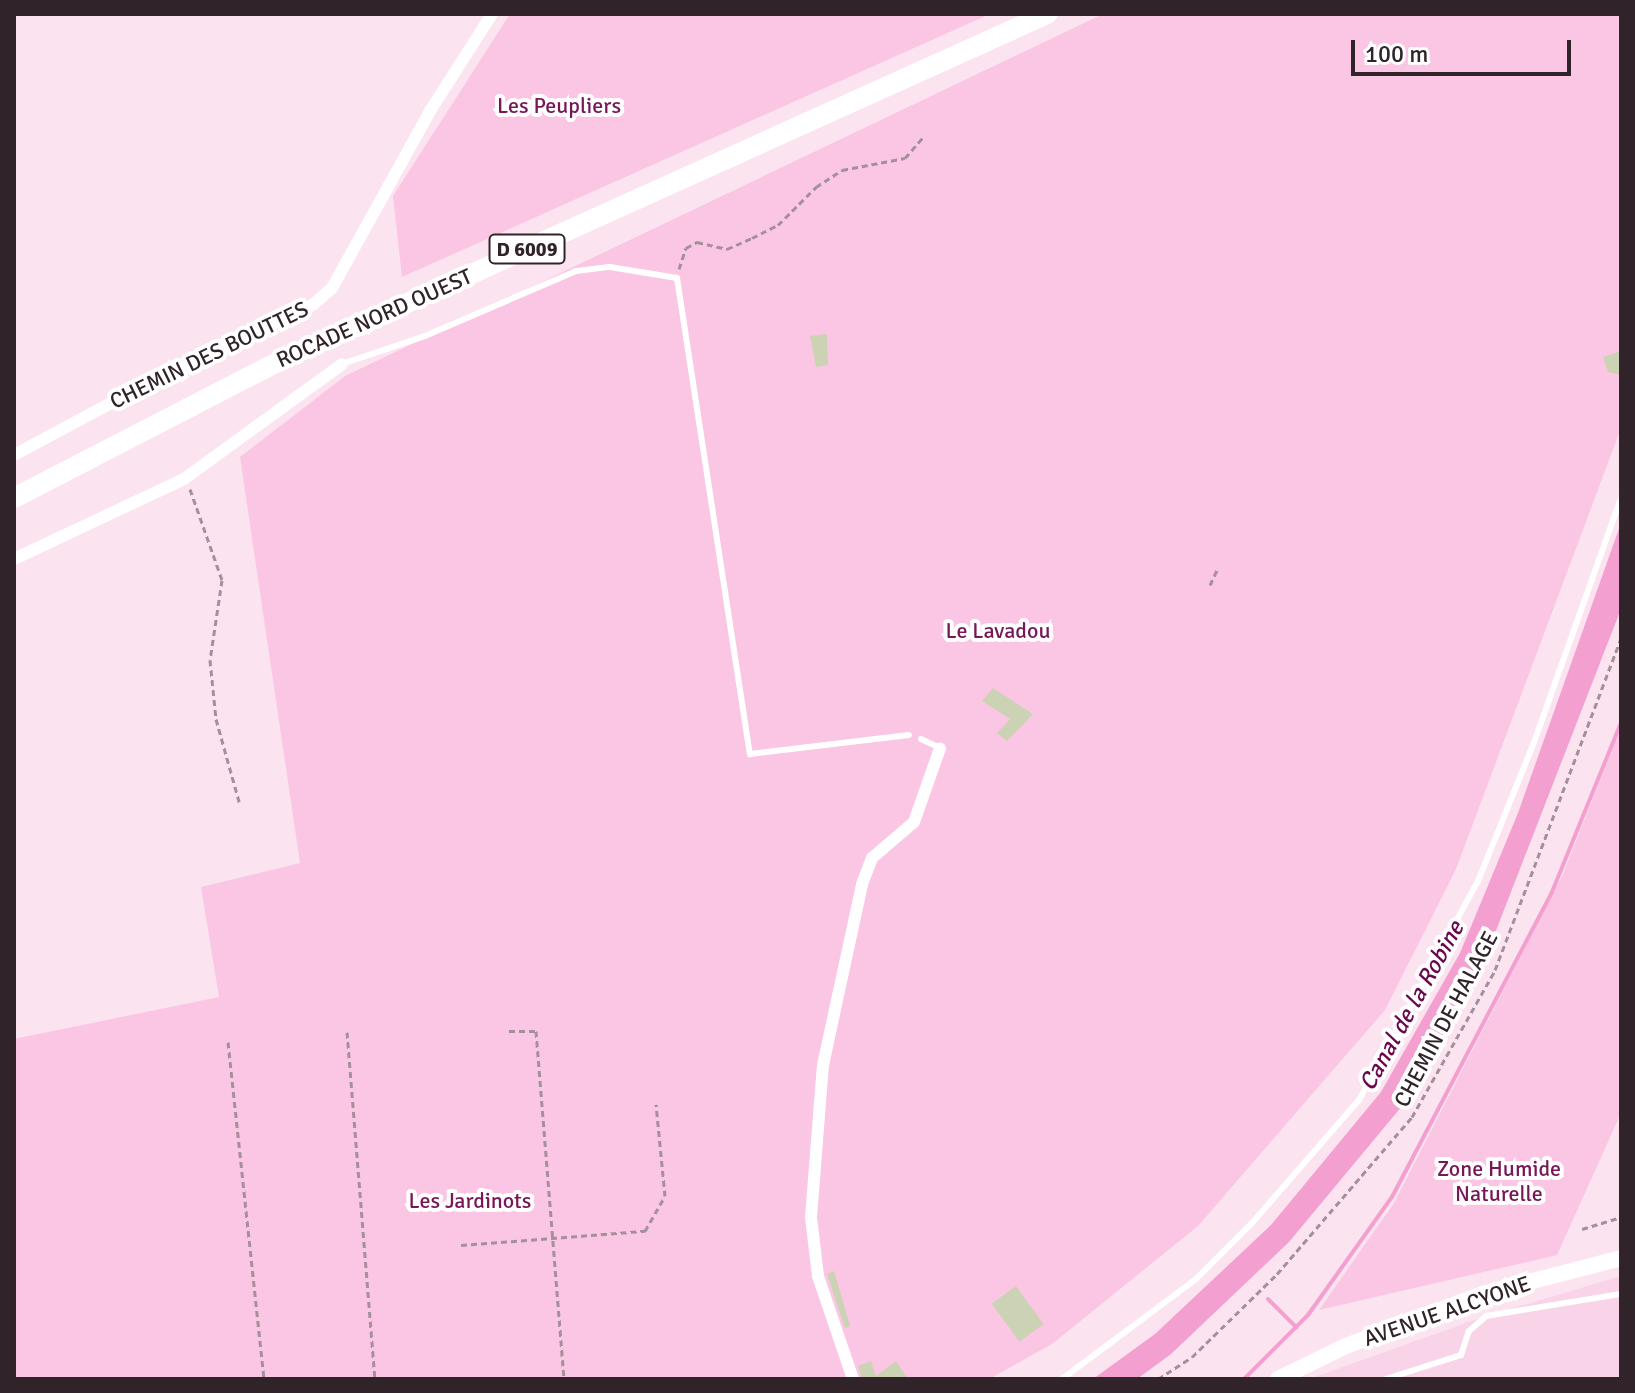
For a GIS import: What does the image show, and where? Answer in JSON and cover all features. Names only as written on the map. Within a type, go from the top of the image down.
[{"type":"main road","name":"ROCADE NORD OUEST","points":[[14,498],[279,361],[1047,14]]},
{"type":"street","name":"CHEMIN DES BOUTTES","points":[[14,455],[167,373],[314,304],[332,288],[430,111],[492,14]]},
{"type":"street","points":[[14,559],[184,479],[342,364]]},
{"type":"street","points":[[853,1379],[818,1276],[811,1217],[823,1065],[862,884],[872,858],[914,822],[940,748]]},
{"type":"street","name":"AVENUE ALCYONE","points":[[1278,1379],[1346,1346],[1483,1294],[1621,1258]]},
{"type":"lane","points":[[342,364],[425,336],[576,271],[610,267],[677,278],[750,754],[909,735]]},
{"type":"lane","points":[[1062,1379],[1196,1279],[1252,1223],[1359,1100],[1478,881],[1533,745],[1621,498]]},
{"type":"lane","points":[[921,739],[940,748]]},
{"type":"lane","points":[[1386,1379],[1458,1357],[1473,1324],[1486,1316],[1621,1294]]},
{"type":"path","points":[[677,278],[686,248],[697,242],[727,249],[752,238],[778,225],[816,187],[842,170],[905,158],[923,137]]},
{"type":"path","points":[[184,479],[222,580],[210,660],[216,719],[240,805]]},
{"type":"path","points":[[1210,585],[1217,570]]},
{"type":"path","name":"CHEMIN DE HALAGE","points":[[1158,1379],[1192,1357],[1277,1274],[1412,1117],[1495,970],[1621,638]]},
{"type":"path","points":[[509,1031],[536,1031],[564,1379]]},
{"type":"path","points":[[347,1032],[375,1379]]},
{"type":"path","points":[[228,1042],[264,1379]]},
{"type":"path","points":[[461,1245],[645,1231],[665,1196],[656,1104]]},
{"type":"path","points":[[1582,1229],[1621,1217]]},
{"type":"shaded area","points":[[1621,523],[1619,614],[1483,964],[1402,1106],[1289,1242],[1171,1354],[1137,1379],[1093,1379],[1155,1334],[1271,1225],[1381,1092],[1460,953],[1518,813]]},
{"type":"shaded area","points":[[1621,1276],[1621,1379],[1309,1379],[1480,1318]]},
{"type":"green space","name":"Les Peupliers","points":[[510,14],[990,14],[402,277],[393,196]]},
{"type":"green space","name":"Le Lavadou","points":[[1103,14],[1621,14],[1621,428],[1456,869],[1385,1010],[1198,1226],[1052,1344],[989,1379],[14,1379],[14,1039],[219,997],[201,887],[300,863],[240,457],[345,376]]},
{"type":"green space","name":"Zone Humide Naturelle","points":[[1621,728],[1621,1113],[1557,1255],[1319,1310],[1394,1203],[1563,874]]},
{"type":"building","points":[[827,334],[828,365],[816,367],[810,336]]},
{"type":"building","points":[[1621,351],[1621,375],[1608,372],[1603,357]]},
{"type":"building","points":[[993,688],[1033,714],[1007,741],[997,733],[1010,719],[982,701]]},
{"type":"building","points":[[834,1271],[850,1326],[845,1328],[827,1274]]},
{"type":"building","points":[[1016,1286],[1044,1324],[1019,1342],[992,1304]]},
{"type":"building","points":[[871,1361],[876,1376],[896,1361],[908,1379],[862,1379],[858,1366]]},
{"type":"waterway","points":[[1244,1379],[1308,1315],[1392,1197],[1552,892],[1621,723]]},
{"type":"waterway","points":[[1268,1299],[1296,1327]]},
{"type":"water label","name":"Canal de la Robine","points":[[1412,1006]]},
{"type":"park label","name":"Les Jardinots","points":[[470,1201]]}]
